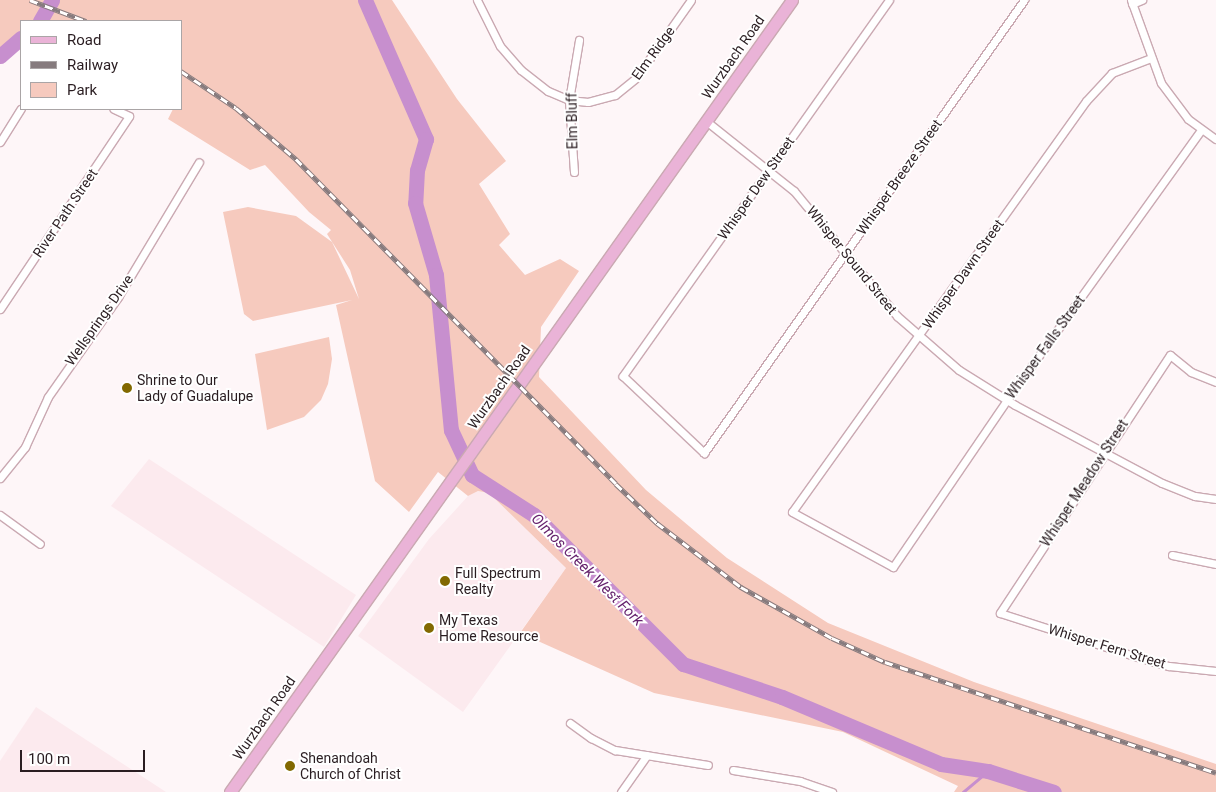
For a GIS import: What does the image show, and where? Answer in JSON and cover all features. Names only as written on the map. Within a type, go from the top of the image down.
[{"type":"main road","name":"Wurzbach Road","points":[[230,792],[792,0]]},
{"type":"street","name":"Elm Ridge","points":[[477,0],[500,46],[513,63],[542,87],[569,100],[602,100],[626,88],[691,0]]},
{"type":"street","name":"Whisper Dew Street","points":[[704,453],[623,376],[889,0]]},
{"type":"street","name":"Whisper Breeze Street","points":[[704,453],[1024,0]]},
{"type":"street","points":[[1142,0],[1132,2],[1151,58],[1170,96],[1201,130],[1216,139]]},
{"type":"street","name":"Elm Bluff","points":[[574,172],[569,100],[579,40]]},
{"type":"street","name":"Whisper Dawn Street","points":[[893,567],[792,512],[1086,101],[1112,73],[1151,58]]},
{"type":"street","points":[[0,142],[20,110]]},
{"type":"street","name":"River Path Street","points":[[0,309],[129,116],[116,110]]},
{"type":"street","name":"Whisper Sound Street","points":[[706,121],[770,169],[812,211],[897,316],[920,334],[959,370],[1007,400],[1179,491],[1216,500]]},
{"type":"street","name":"Whisper Falls Street","points":[[893,567],[1007,400],[1201,130]]},
{"type":"street","name":"Wellsprings Drive","points":[[0,478],[25,447],[48,397],[118,297],[199,162]]},
{"type":"street","name":"Whisper Meadow Street","points":[[1000,613],[1104,451],[1170,355],[1191,372],[1216,382]]},
{"type":"street","points":[[0,515],[40,544]]},
{"type":"street","points":[[1172,555],[1216,564]]},
{"type":"street","name":"Whisper Fern Street","points":[[1000,613],[1137,658],[1169,666],[1216,671]]},
{"type":"street","points":[[570,723],[602,745],[708,766]]},
{"type":"street","points":[[620,792],[647,755]]},
{"type":"street","points":[[733,770],[800,782],[832,792]]},
{"type":"shaded area","points":[[149,459],[356,595],[324,647],[111,506]]},
{"type":"shaded area","points":[[478,491],[489,493],[566,568],[463,712],[358,636],[429,539],[468,496]]},
{"type":"shaded area","points":[[36,707],[166,792],[0,792],[0,761]]},
{"type":"green space","points":[[0,0],[392,0],[457,99],[506,161],[479,184],[510,234],[499,245],[525,275],[560,259],[579,271],[541,327],[539,377],[646,490],[727,558],[828,623],[974,682],[1216,764],[1216,792],[954,792],[958,786],[843,732],[654,693],[520,633],[566,568],[489,493],[478,491],[468,496],[438,472],[409,512],[375,481],[336,305],[352,300],[253,321],[244,314],[223,212],[248,207],[296,216],[332,242],[359,299],[350,270],[327,234],[331,230],[309,212],[265,165],[250,170],[168,119],[172,110],[182,110],[182,20],[20,20],[20,42],[0,60]]},
{"type":"green space","points":[[329,337],[332,359],[328,384],[321,400],[304,417],[267,430],[255,354]]},
{"type":"waterway","name":"Olmos Creek West Fork","points":[[41,20],[52,0]]},
{"type":"waterway","name":"Olmos Creek West Fork","points":[[365,0],[426,139],[417,170],[415,203],[436,275],[451,430],[472,475],[534,515],[683,664],[782,697],[941,764],[988,771],[1054,792]]},
{"type":"waterway","name":"Olmos Creek West Fork","points":[[0,56],[20,39]]},
{"type":"waterway","points":[[963,792],[988,771]]},
{"type":"railway","points":[[30,0],[83,20]]},
{"type":"railway","points":[[182,72],[236,108],[296,159],[616,484],[657,523],[741,587],[832,638],[885,662],[1216,773]]},
{"type":"place","name":"Shrine to Our Lady of Guadalupe","points":[[127,388]]},
{"type":"place","name":"Full Spectrum Realty","points":[[445,581]]},
{"type":"place","name":"My Texas Home Resource","points":[[429,628]]},
{"type":"place","name":"Shenandoah Church of Christ","points":[[290,766]]}]
